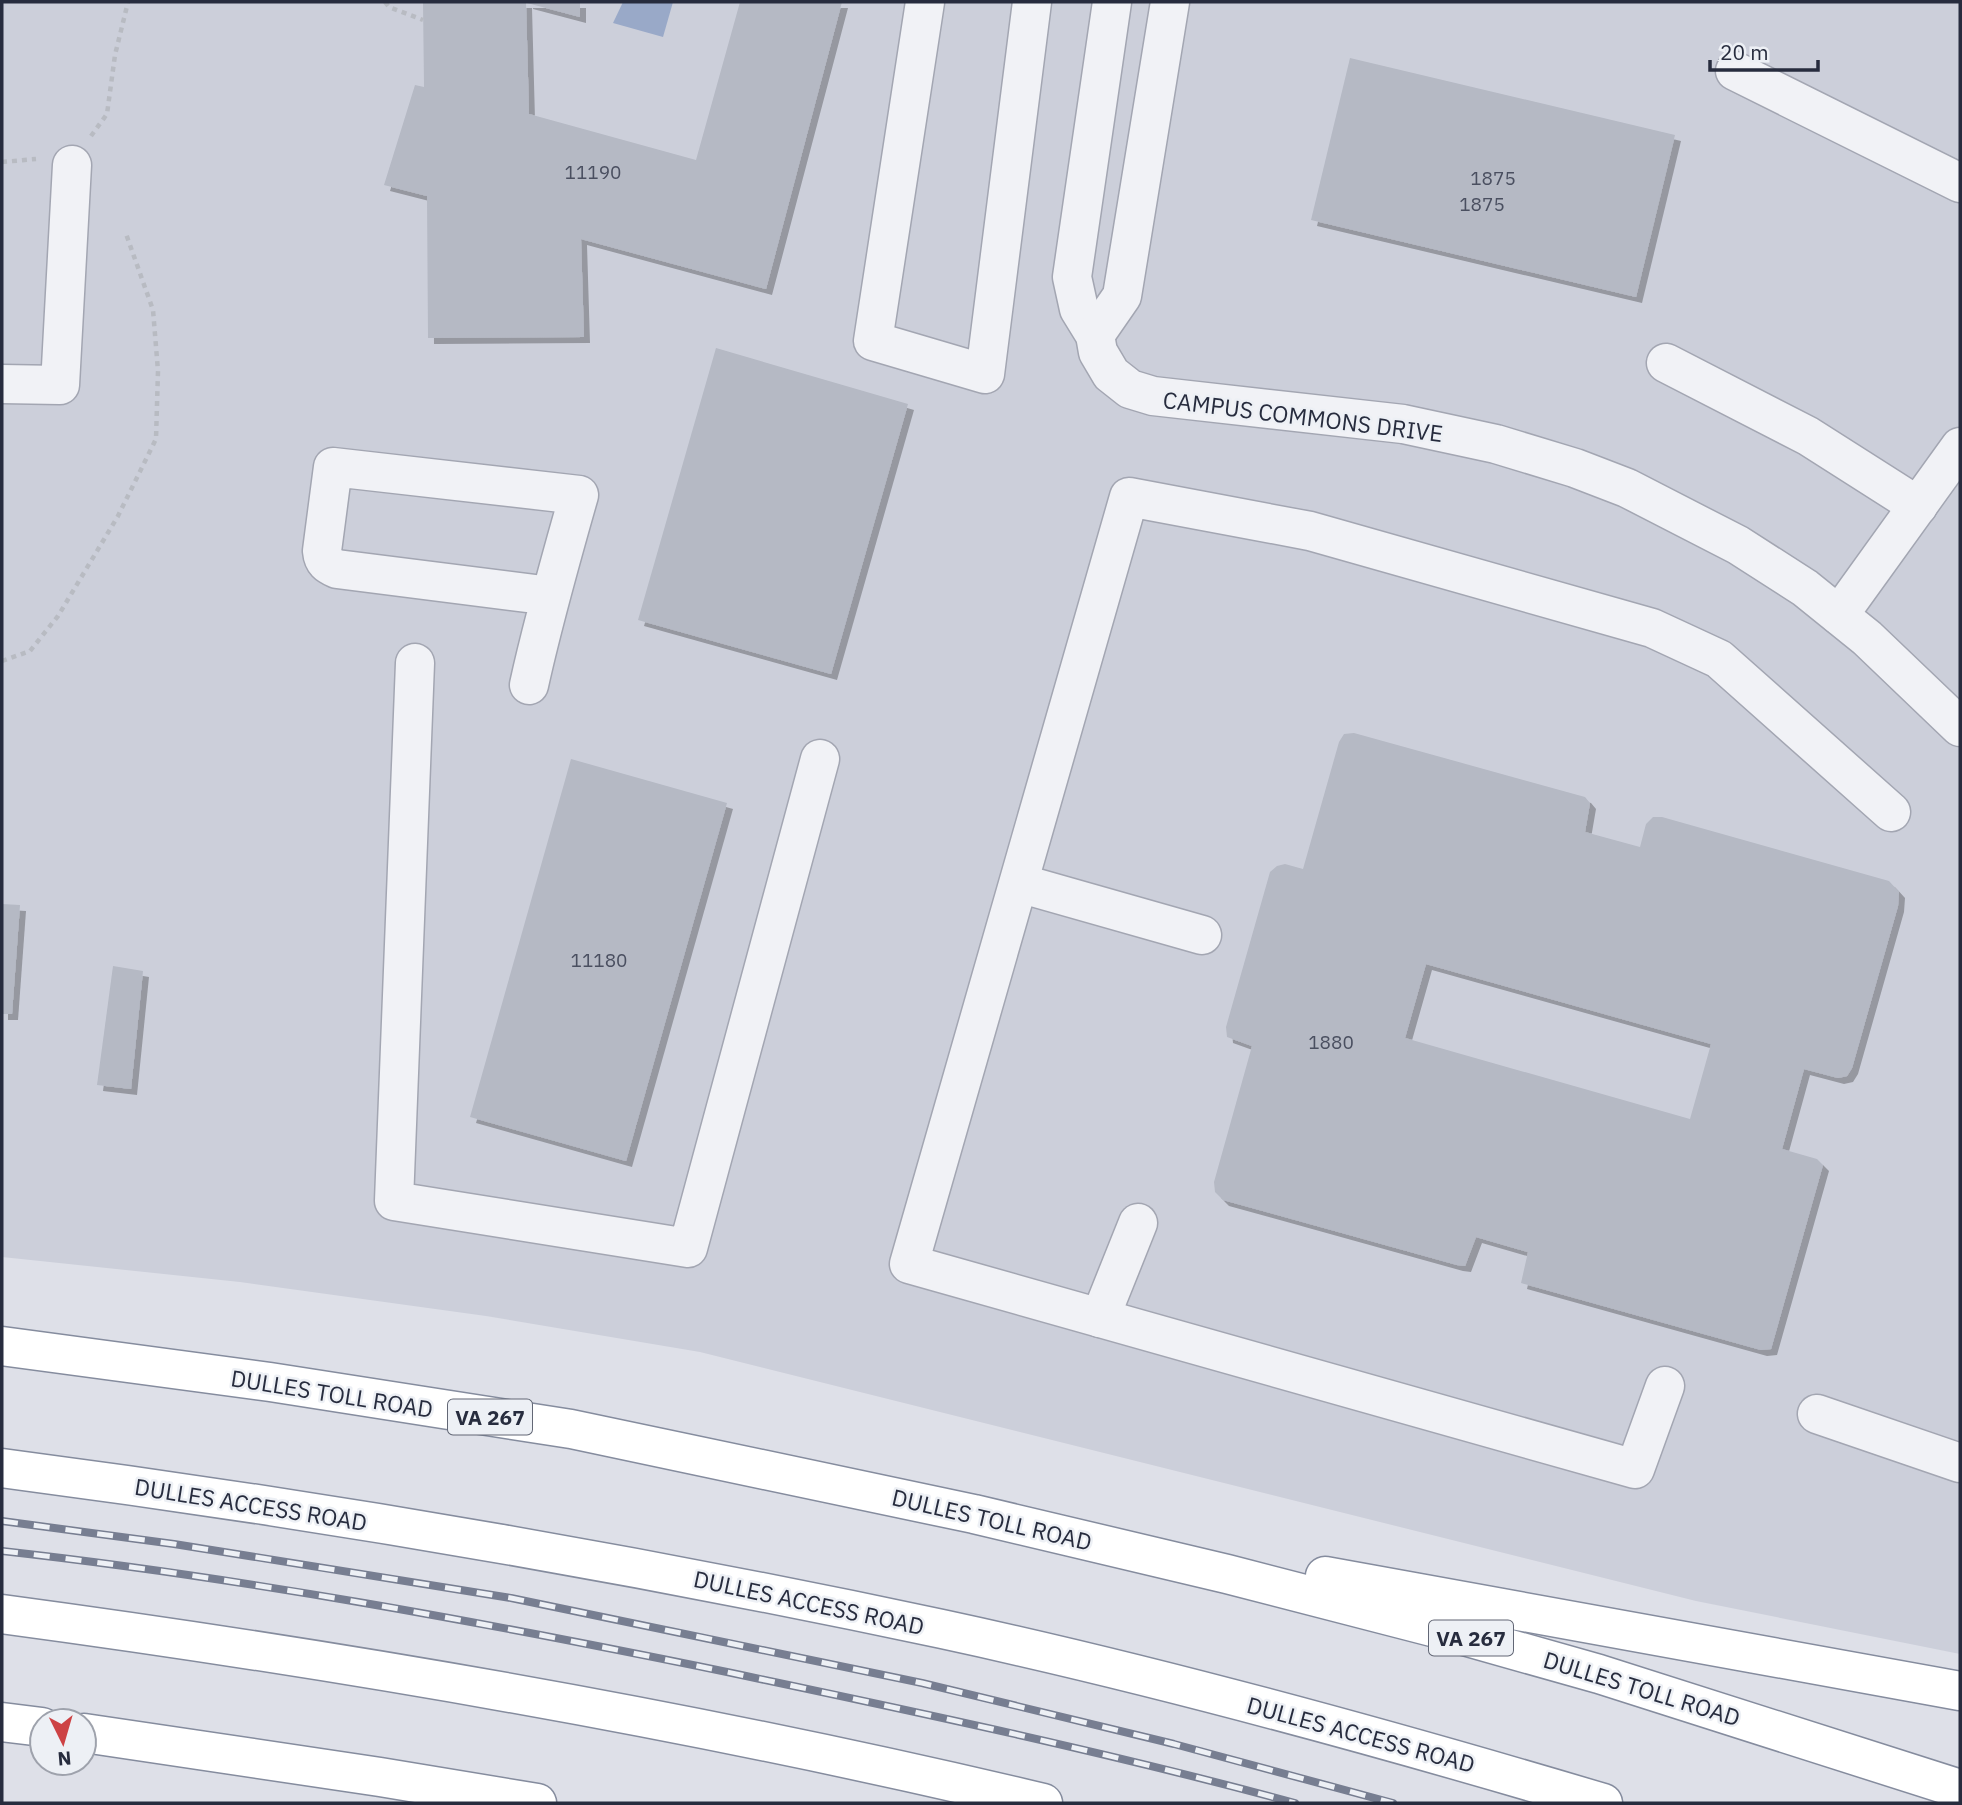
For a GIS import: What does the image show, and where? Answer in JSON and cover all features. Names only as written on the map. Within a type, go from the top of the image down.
[{"type":"highway","name":"DULLES TOLL ROAD","points":[[2,1346],[270,1382],[571,1429],[974,1514],[1227,1574],[1524,1653],[1802,1737],[1960,1789]]},
{"type":"highway","name":"DULLES ACCESS ROAD","points":[[2,1468],[161,1489],[456,1535],[690,1578],[946,1630],[1221,1696],[1603,1803]]},
{"type":"highway","points":[[974,1514],[1960,1691]]},
{"type":"highway","points":[[2,1615],[369,1667],[630,1713],[904,1770],[1043,1803]]},
{"type":"highway","points":[[2,1722],[28,1725]]},
{"type":"highway","points":[[98,1735],[537,1803]]},
{"type":"highway","points":[[209,1751],[409,1803]]},
{"type":"street","points":[[925,2],[873,341],[985,374],[1032,2]]},
{"type":"street","name":"CAMPUS COMMONS DRIVE","points":[[1112,2],[1072,277],[1079,309],[1095,335],[1098,352],[1111,374],[1130,388],[1153,396],[1403,424],[1496,444],[1601,478],[1651,498],[1738,545],[1805,588],[1867,638],[1960,727]]},
{"type":"street","points":[[1095,335],[1122,296],[1170,2]]},
{"type":"street","points":[[1735,71],[1960,183]]},
{"type":"street","points":[[2,384],[60,385],[69,154]]},
{"type":"street","points":[[1666,363],[1808,436],[1917,506]]},
{"type":"street","points":[[1839,615],[1960,447]]},
{"type":"street","points":[[529,685],[579,495],[333,467],[322,551],[323,559],[328,565],[337,569],[551,596]]},
{"type":"street","points":[[1665,1386],[1635,1469],[909,1264],[1129,496],[1310,531],[1652,628],[1719,659],[1891,812]]},
{"type":"street","points":[[415,663],[394,1201],[688,1248],[820,759]]},
{"type":"street","points":[[1019,883],[1202,934]]},
{"type":"street","points":[[1100,1318],[1138,1223]]},
{"type":"street","points":[[1817,1414],[1960,1463]]},
{"type":"path","points":[[2,162],[69,154],[107,114],[115,55],[128,2]]},
{"type":"path","points":[[385,2],[389,7],[423,20]]},
{"type":"path","points":[[2,661],[30,651],[58,616],[118,516],[156,439],[158,370],[153,310],[125,231]]},
{"type":"shaded area","points":[[2,2],[1960,2],[1960,1654],[1696,1601],[700,1352],[486,1316],[240,1282],[2,1257]]},
{"type":"water","points":[[623,2],[673,2],[663,37],[613,23]]},
{"type":"building","points":[[423,2],[526,2],[529,114],[696,160],[740,2],[842,2],[766,289],[581,239],[584,337],[428,338],[427,196],[384,185],[415,85],[424,87]]},
{"type":"building","points":[[580,2],[580,17],[527,3]]},
{"type":"building","points":[[1350,58],[1675,135],[1636,297],[1311,220]]},
{"type":"building","points":[[716,348],[908,404],[831,674],[638,620]]},
{"type":"building","points":[[1354,733],[1585,797],[1590,803],[1585,832],[1640,847],[1646,824],[1653,817],[1662,817],[1889,881],[1899,892],[1898,906],[1852,1068],[1847,1076],[1838,1078],[1804,1069],[1782,1149],[1817,1159],[1823,1165],[1771,1349],[1761,1350],[1521,1283],[1528,1252],[1476,1237],[1465,1266],[1457,1265],[1223,1200],[1215,1192],[1214,1182],[1252,1046],[1227,1037],[1226,1027],[1270,872],[1285,864],[1303,869],[1339,742],[1344,734]],"holes":[[[1426,964],[1711,1044],[1690,1119],[1405,1038]]]},
{"type":"building","points":[[571,759],[727,803],[626,1161],[470,1117]]},
{"type":"building","points":[[2,904],[20,905],[12,1014],[2,1014]]},
{"type":"building","points":[[113,966],[143,971],[131,1089],[97,1085]]},
{"type":"railway","points":[[2,1521],[174,1544],[511,1598],[922,1683],[1174,1744],[1393,1803]]},
{"type":"railway","points":[[2,1551],[275,1588],[547,1636],[1012,1733],[1295,1803]]}]
